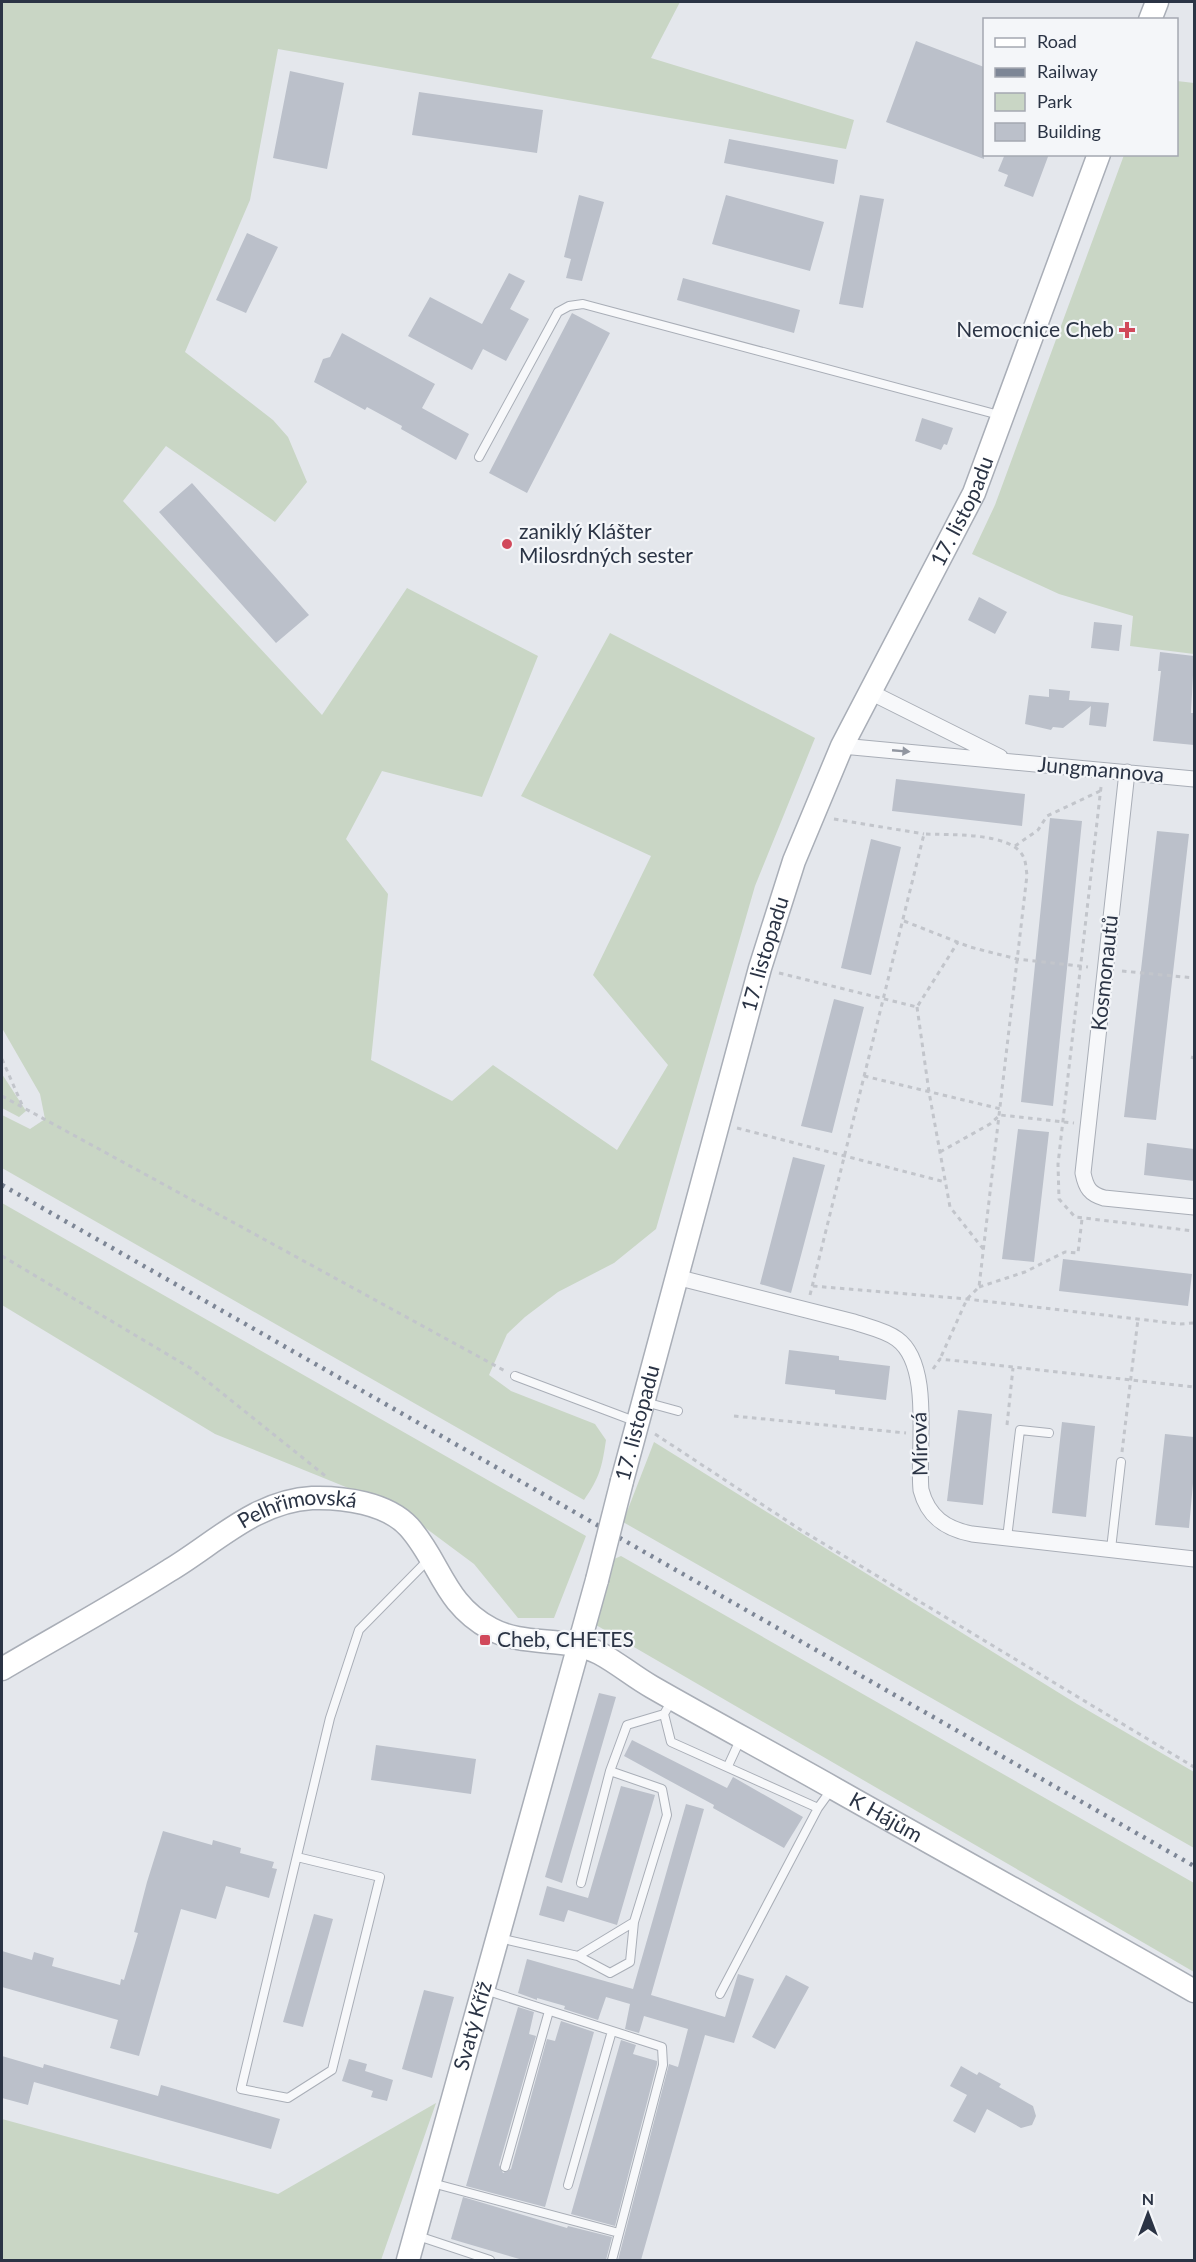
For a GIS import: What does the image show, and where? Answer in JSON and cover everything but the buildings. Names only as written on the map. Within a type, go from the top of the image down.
[{"type":"street","points":[[1151,18],[1157,2]]},
{"type":"street","name":"17. listopadu","points":[[538,1792],[597,1580],[760,968],[794,861],[842,746],[974,493],[1004,417],[1098,156]]},
{"type":"street","name":"Jungmannova","points":[[870,692],[1008,762]]},
{"type":"street","name":"Jungmannova","points":[[842,746],[1194,779]]},
{"type":"street","name":"Kosmonautů","points":[[1127,772],[1083,1173],[1085,1185],[1093,1194],[1104,1198],[1194,1207]]},
{"type":"street","name":"Mírová","points":[[676,1277],[873,1328],[898,1339],[915,1362],[920,1386],[921,1490],[932,1513],[942,1524],[956,1531],[1194,1559]]},
{"type":"street","name":"Pelhřimovská","points":[[2,1669],[173,1569],[240,1523],[295,1500],[336,1499],[378,1508],[401,1519],[412,1530],[448,1591],[478,1621],[495,1631],[522,1640],[577,1646]]},
{"type":"street","name":"K Hájům","points":[[577,1646],[598,1652],[668,1706],[742,1735],[1194,1991]]},
{"type":"street","name":"Svatý Kříž","points":[[408,2260],[538,1792]]},
{"type":"lane","points":[[478,457],[558,312],[569,306],[583,304],[1004,417]]},
{"type":"lane","points":[[514,1377],[640,1412],[678,1411]]},
{"type":"lane","points":[[1007,1538],[1020,1430],[1049,1433]]},
{"type":"lane","points":[[1111,1549],[1121,1462]]},
{"type":"lane","points":[[297,1857],[380,1877],[332,2070],[288,2098],[241,2090],[330,1718],[359,1630],[429,1559]]},
{"type":"lane","points":[[581,1883],[610,1772],[627,1725],[668,1706],[672,1742],[819,1808]]},
{"type":"lane","points":[[728,1766],[742,1735]]},
{"type":"lane","points":[[498,1938],[578,1956],[610,1973],[630,1962],[634,1922],[668,1815],[662,1789],[610,1772]]},
{"type":"lane","points":[[720,1994],[819,1808],[833,1788]]},
{"type":"lane","points":[[578,1956],[634,1922]]},
{"type":"lane","points":[[483,1990],[662,2047],[663,2065],[612,2260]]},
{"type":"lane","points":[[505,2167],[549,2011]]},
{"type":"lane","points":[[568,2185],[612,2031]]},
{"type":"lane","points":[[430,2182],[619,2234]]},
{"type":"lane","points":[[415,2235],[490,2260]]},
{"type":"path","points":[[1102,770],[1058,1164],[1059,1199],[1066,1210],[1082,1219],[1194,1231]]},
{"type":"path","points":[[1015,846],[1038,830],[1047,816],[1100,791]]},
{"type":"path","points":[[812,816],[924,834],[999,839],[1015,846],[1024,857],[1027,875],[979,1287]]},
{"type":"path","points":[[806,1311],[924,834]]},
{"type":"path","points":[[904,921],[958,942],[1017,959],[1194,978]]},
{"type":"path","points":[[958,942],[917,1008],[929,1092],[950,1208],[984,1250]]},
{"type":"path","points":[[760,968],[917,1008]]},
{"type":"path","points":[[2,1059],[23,1107]]},
{"type":"path","points":[[864,1076],[1001,1109]]},
{"type":"path","points":[[2,1096],[514,1377]]},
{"type":"path","points":[[940,1152],[990,1124],[1000,1115],[1088,1125]]},
{"type":"path","points":[[718,1123],[945,1182]]},
{"type":"path","points":[[920,1386],[940,1359],[967,1299],[979,1287],[1025,1272],[1065,1252],[1078,1254],[1082,1219]]},
{"type":"path","points":[[2,1256],[192,1369],[330,1480]]},
{"type":"path","points":[[813,1286],[967,1299],[1138,1319],[1194,1323]]},
{"type":"path","points":[[1121,1462],[1138,1319]]},
{"type":"path","points":[[940,1359],[1194,1387]]},
{"type":"path","points":[[640,1412],[801,1530],[1194,1767]]},
{"type":"path","points":[[734,1416],[920,1435]]},
{"type":"green space","points":[[2,2],[680,2],[651,58],[854,120],[846,149],[278,49],[250,200],[185,352],[273,420],[288,437],[307,482],[275,522],[166,446],[123,501],[322,715],[407,588],[538,656],[482,797],[382,771],[346,839],[388,894],[371,1060],[452,1101],[493,1065],[617,1150],[668,1065],[593,975],[651,856],[521,796],[610,633],[815,738],[755,886],[656,1229],[614,1263],[558,1292],[525,1317],[507,1334],[489,1375],[511,1391],[595,1424],[606,1440],[600,1472],[584,1500],[2,1168],[2,1115],[30,1129],[45,1119],[40,1094],[2,1028]]},
{"type":"green space","name":"Nemocnice Cheb","points":[[1178,81],[1194,83],[1194,654],[1130,646],[1133,616],[1059,594],[972,554],[995,505],[1124,156],[1178,156]]},
{"type":"green space","points":[[2,1074],[26,1111],[19,1117],[2,1108]]},
{"type":"green space","points":[[2,1203],[586,1536],[554,1618],[518,1618],[474,1564],[400,1509],[215,1434],[2,1305]]},
{"type":"green space","points":[[654,1442],[1077,1704],[1194,1772],[1194,1848],[623,1522]]},
{"type":"green space","points":[[621,1556],[1194,1883],[1194,1972],[596,1625],[614,1559]]},
{"type":"green space","points":[[436,2103],[381,2260],[2,2260],[2,2119],[278,2194]]},
{"type":"railway","points":[[2,1185],[1194,1866]]},
{"type":"place","name":"Nemocnice Cheb","points":[[1127,330]]},
{"type":"place","name":"zaniklý Klášter Milosrdných sester","points":[[507,544]]},
{"type":"place","name":"Cheb, CHETES","points":[[485,1640]]}]
